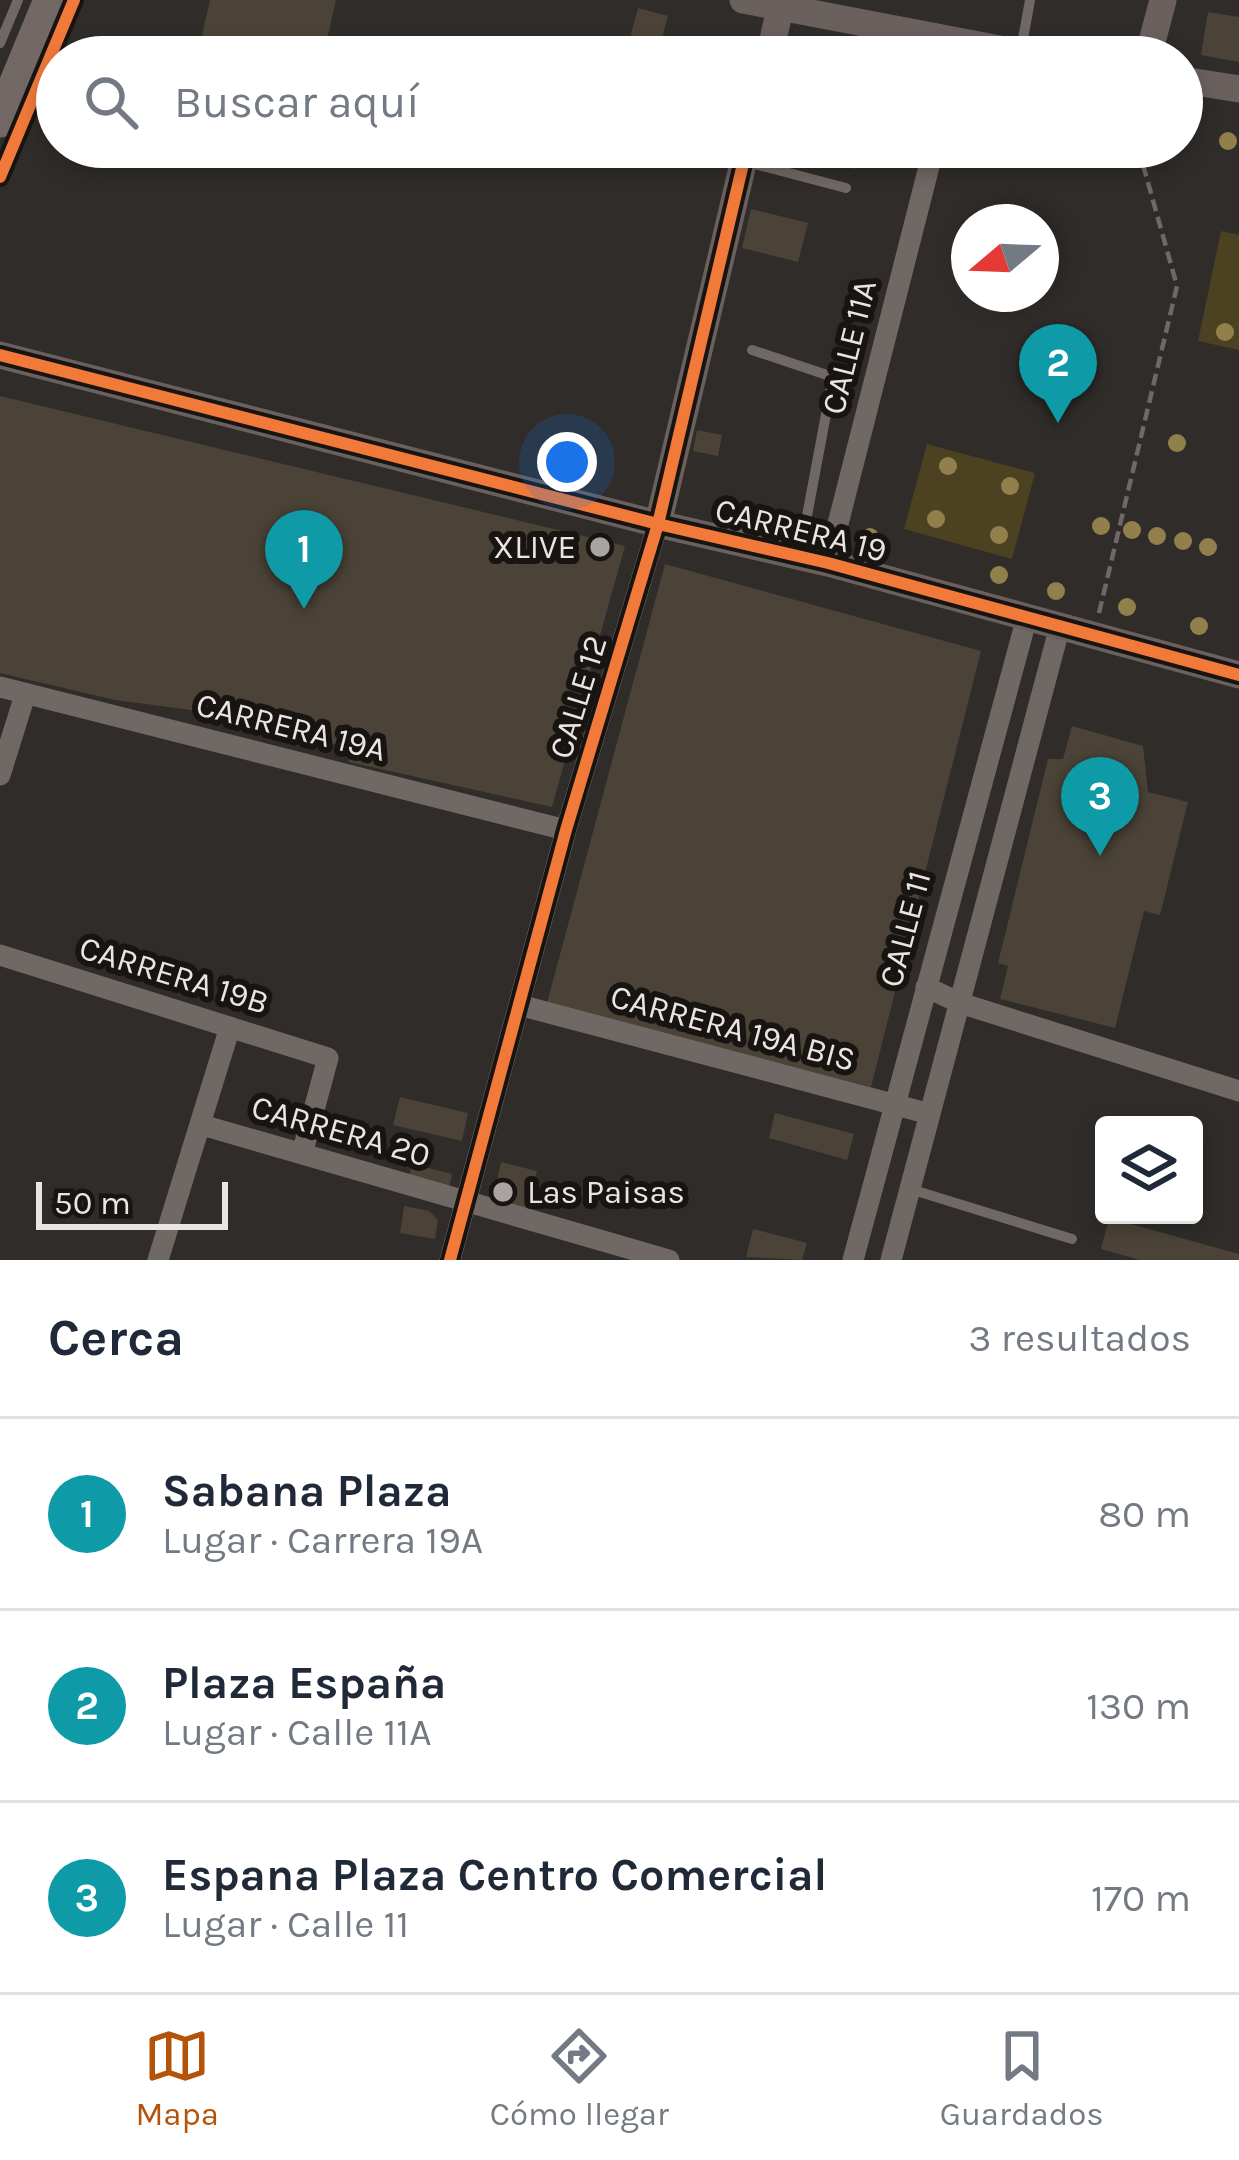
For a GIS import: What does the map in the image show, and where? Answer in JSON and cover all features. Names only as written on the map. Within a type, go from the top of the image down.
[{"type":"main road","points":[[0,122],[50,0]]},
{"type":"street","points":[[743,0],[781,4],[905,36]]},
{"type":"street","points":[[1154,36],[1163,0]]},
{"type":"street","points":[[774,36],[781,4]]},
{"type":"street","points":[[1203,83],[1239,89]]},
{"type":"street","name":"CALLE 12","points":[[450,1260],[566,830],[658,524],[743,168]]},
{"type":"street","name":"CALLE 11A","points":[[829,563],[929,168]]},
{"type":"street","name":"CARRERA 19","points":[[0,355],[658,524],[829,563],[1239,675]]},
{"type":"street","name":"CALLE 11","points":[[853,1260],[1027,617]]},
{"type":"street","points":[[891,1260],[1060,626]]},
{"type":"street","name":"CARRERA 19A","points":[[0,687],[566,830]]},
{"type":"street","points":[[0,776],[25,695]]},
{"type":"street","name":"CARRERA 19B","points":[[0,955],[328,1058],[302,1154]]},
{"type":"street","points":[[926,987],[960,1003],[1239,1091]]},
{"type":"street","name":"CARRERA 19A BIS","points":[[519,1005],[930,1114]]},
{"type":"street","points":[[158,1260],[230,1028]]},
{"type":"street","name":"CARRERA 20","points":[[202,1125],[669,1260]]},
{"type":"lane","points":[[0,43],[18,0]]},
{"type":"lane","points":[[1030,0],[1031,36]]},
{"type":"lane","points":[[787,168],[846,188]]},
{"type":"lane","points":[[752,350],[833,377],[800,556]]},
{"type":"lane","points":[[910,1189],[1072,1239]]},
{"type":"path","points":[[1094,636],[1177,286],[1144,168]]},
{"type":"shaded area","points":[[1221,231],[1239,235],[1239,350],[1198,341]]},
{"type":"shaded area","points":[[927,444],[1035,473],[1012,559],[904,529]]},
{"type":"building","points":[[210,0],[336,0],[328,36],[202,36]]},
{"type":"building","points":[[638,8],[668,16],[663,36],[631,36]]},
{"type":"building","points":[[1208,12],[1239,17],[1239,62],[1203,55]]},
{"type":"building","points":[[751,209],[808,223],[798,262],[742,248]]},
{"type":"building","points":[[0,396],[625,546],[552,807],[349,762],[351,748],[191,710],[115,700],[0,673]]},
{"type":"building","points":[[697,430],[722,435],[718,456],[693,451]]},
{"type":"building","points":[[665,564],[981,651],[871,1087],[547,1003]]},
{"type":"building","points":[[1072,726],[1143,746],[1148,792],[1188,802],[1160,915],[1144,911],[1115,1028],[1000,999],[1008,966],[998,963],[1048,759],[1063,759]]},
{"type":"building","points":[[400,1097],[468,1113],[462,1141],[393,1125]]},
{"type":"building","points":[[775,1113],[854,1134],[847,1160],[769,1138]]},
{"type":"building","points":[[501,1162],[537,1171],[527,1210],[492,1201]]},
{"type":"building","points":[[412,1164],[452,1174],[448,1194],[408,1184]]},
{"type":"building","points":[[404,1206],[429,1211],[438,1220],[435,1239],[400,1233]]},
{"type":"building","points":[[1107,1224],[1131,1224],[1239,1254],[1239,1260],[1140,1260],[1101,1249]]},
{"type":"building","points":[[753,1229],[807,1243],[802,1260],[746,1257]]},
{"type":"cycle path","points":[[59,36],[74,0]]},
{"type":"cycle path","points":[[0,177],[36,91]]},
{"type":"cycle path","points":[[450,1260],[566,830],[658,524],[742,168]]},
{"type":"cycle path","points":[[0,355],[828,563],[1239,675]]},
{"type":"place","name":"Plaza España","points":[[1058,423]]},
{"type":"place","name":"XLIVE","points":[[600,547]]},
{"type":"place","name":"Sabana Plaza","points":[[304,609]]},
{"type":"place","name":"Espana Plaza Centro Comercial","points":[[1100,856]]},
{"type":"place","name":"Las Paisas","points":[[503,1192]]}]
